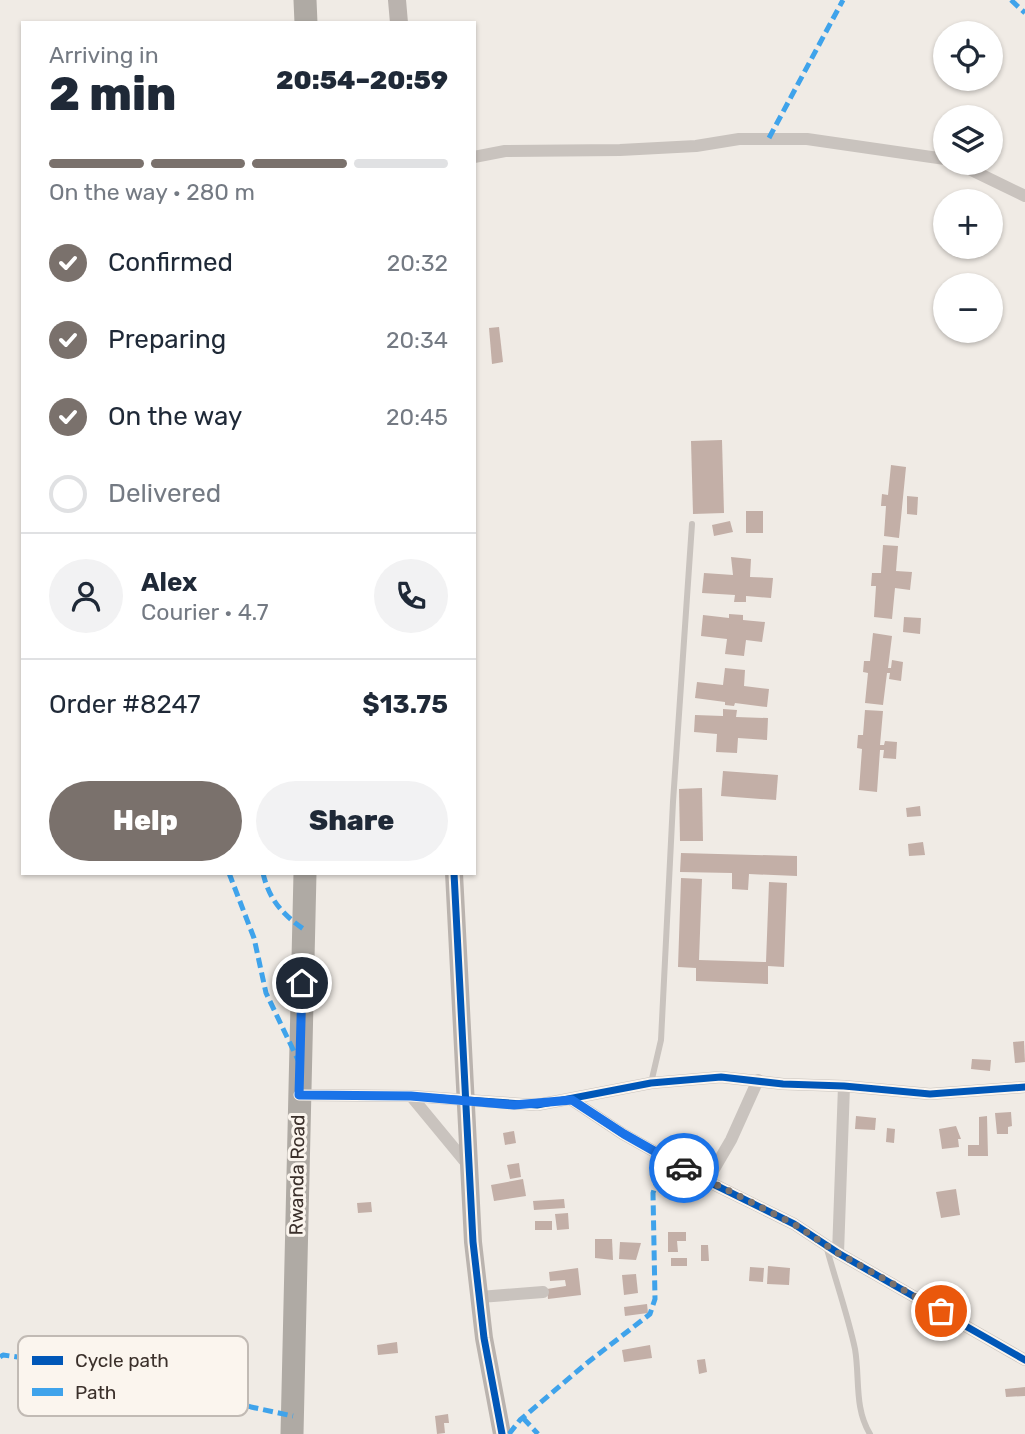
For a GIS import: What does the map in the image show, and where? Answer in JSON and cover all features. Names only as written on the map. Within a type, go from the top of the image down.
[{"type":"highway","points":[[305,0],[306,21]]},
{"type":"highway","name":"Rwanda Road","points":[[292,1434],[305,875]]},
{"type":"street","points":[[397,0],[399,21]]},
{"type":"street","points":[[476,157],[505,151],[696,146],[769,138],[807,139],[933,157]]},
{"type":"street","points":[[982,175],[1025,196]]},
{"type":"street","points":[[454,875],[467,1100],[468,1165],[484,1338],[502,1434]]},
{"type":"street","points":[[299,1095],[411,1096],[514,1105],[572,1100],[651,1083],[721,1077],[930,1094],[1025,1087]]},
{"type":"street","points":[[707,1181],[731,1140],[758,1080]]},
{"type":"street","points":[[838,1253],[844,1086]]},
{"type":"street","points":[[411,1096],[468,1165]]},
{"type":"street","points":[[572,1100],[624,1134],[707,1181],[794,1224],[838,1253],[1024,1358]]},
{"type":"street","points":[[480,1297],[543,1292]]},
{"type":"lane","points":[[651,1083],[661,1040],[673,802],[692,524]]},
{"type":"lane","points":[[826,1244],[855,1350],[859,1404],[864,1424],[870,1434]]},
{"type":"building","points":[[499,327],[503,362],[492,364],[489,328]]},
{"type":"building","points":[[722,440],[724,513],[693,514],[691,441]]},
{"type":"building","points":[[891,465],[906,467],[899,538],[884,536],[886,506],[881,506],[882,494],[888,495]]},
{"type":"building","points":[[907,496],[918,497],[917,515],[907,514]]},
{"type":"building","points":[[746,511],[763,511],[763,533],[746,533]]},
{"type":"building","points":[[730,521],[733,532],[714,536],[712,525]]},
{"type":"building","points":[[883,545],[898,546],[896,571],[912,572],[910,590],[895,588],[892,619],[874,617],[876,586],[871,586],[872,573],[881,573]]},
{"type":"building","points":[[731,557],[751,559],[750,577],[773,578],[771,598],[746,596],[746,602],[734,602],[735,595],[702,593],[704,573],[733,575]]},
{"type":"building","points":[[729,614],[743,615],[743,620],[765,622],[762,642],[746,640],[744,656],[725,654],[727,639],[701,636],[703,615],[729,618]]},
{"type":"building","points":[[904,617],[921,618],[920,634],[903,632]]},
{"type":"building","points":[[873,633],[892,636],[888,668],[891,668],[892,660],[903,662],[901,681],[889,679],[890,673],[887,673],[883,705],[865,703],[868,673],[863,672],[864,661],[870,661]]},
{"type":"building","points":[[725,668],[745,670],[744,686],[769,689],[767,707],[735,703],[734,706],[725,705],[725,702],[695,698],[697,682],[723,685]]},
{"type":"building","points":[[723,709],[737,710],[736,717],[768,718],[767,740],[738,738],[737,753],[716,752],[717,734],[694,732],[695,715],[723,716]]},
{"type":"building","points":[[865,710],[883,711],[880,745],[884,745],[885,741],[897,742],[896,759],[883,758],[884,750],[880,750],[877,792],[859,790],[862,749],[857,748],[858,735],[863,735]]},
{"type":"building","points":[[723,771],[778,775],[776,800],[721,796]]},
{"type":"building","points":[[702,788],[703,841],[680,841],[679,789]]},
{"type":"building","points":[[920,806],[921,816],[907,817],[906,808]]},
{"type":"building","points":[[923,842],[925,855],[909,856],[908,844]]},
{"type":"building","points":[[681,853],[797,856],[797,876],[749,874],[748,890],[732,889],[732,873],[680,872]]},
{"type":"building","points":[[681,878],[702,879],[699,960],[766,962],[769,882],[787,883],[784,967],[768,966],[768,984],[696,981],[696,968],[678,967]]},
{"type":"building","points":[[1024,1041],[1025,1062],[1015,1063],[1013,1042]]},
{"type":"building","points":[[972,1059],[991,1060],[990,1071],[971,1069]]},
{"type":"building","points":[[1011,1112],[1012,1126],[1008,1127],[1008,1134],[997,1134],[995,1113]]},
{"type":"building","points":[[856,1116],[876,1118],[875,1130],[855,1129]]},
{"type":"building","points":[[987,1116],[988,1156],[968,1156],[968,1145],[979,1145],[979,1117]]},
{"type":"building","points":[[956,1126],[961,1139],[958,1139],[959,1147],[942,1149],[939,1129]]},
{"type":"building","points":[[887,1128],[895,1129],[894,1143],[886,1142]]},
{"type":"building","points":[[514,1131],[516,1143],[505,1145],[503,1133]]},
{"type":"building","points":[[519,1163],[521,1177],[510,1179],[507,1165]]},
{"type":"building","points":[[523,1179],[526,1196],[494,1201],[491,1185]]},
{"type":"building","points":[[956,1189],[960,1215],[941,1218],[936,1192]]},
{"type":"building","points":[[564,1199],[565,1208],[534,1210],[533,1201]]},
{"type":"building","points":[[371,1202],[372,1212],[358,1213],[357,1203]]},
{"type":"building","points":[[568,1213],[569,1229],[557,1230],[555,1214]]},
{"type":"building","points":[[535,1221],[552,1221],[552,1230],[535,1230]]},
{"type":"building","points":[[668,1232],[686,1232],[686,1241],[677,1241],[678,1252],[668,1252]]},
{"type":"building","points":[[595,1239],[612,1239],[613,1260],[595,1258]]},
{"type":"building","points":[[620,1242],[641,1243],[636,1260],[619,1259]]},
{"type":"building","points":[[701,1245],[708,1245],[709,1261],[701,1261]]},
{"type":"building","points":[[671,1258],[687,1258],[687,1266],[671,1266]]},
{"type":"building","points":[[768,1266],[790,1268],[789,1285],[767,1284]]},
{"type":"building","points":[[750,1267],[764,1268],[763,1282],[749,1281]]},
{"type":"building","points":[[578,1268],[581,1295],[548,1299],[547,1289],[566,1286],[565,1280],[550,1281],[549,1272]]},
{"type":"building","points":[[636,1274],[638,1293],[624,1295],[622,1275]]},
{"type":"building","points":[[647,1304],[648,1313],[625,1316],[624,1307]]},
{"type":"building","points":[[397,1342],[398,1353],[378,1355],[377,1345]]},
{"type":"building","points":[[650,1345],[652,1358],[624,1362],[622,1350]]},
{"type":"building","points":[[705,1359],[707,1372],[699,1374],[697,1360]]},
{"type":"building","points":[[1025,1387],[1025,1396],[1006,1397],[1005,1389]]},
{"type":"building","points":[[448,1414],[449,1423],[444,1423],[445,1433],[437,1434],[435,1416]]},
{"type":"marked path","points":[[769,138],[843,0]]},
{"type":"marked path","points":[[1011,0],[1025,13]]},
{"type":"marked path","points":[[230,875],[254,938],[266,993],[299,1062]]},
{"type":"marked path","points":[[264,875],[278,906],[305,930]]},
{"type":"marked path","points":[[509,1434],[520,1420],[650,1314],[655,1299],[653,1193],[657,1181],[675,1163]]},
{"type":"marked path","points":[[0,1357],[18,1357]]},
{"type":"marked path","points":[[248,1406],[293,1416]]},
{"type":"marked path","points":[[523,1418],[538,1434]]},
{"type":"cycle path","points":[[454,875],[473,1242],[484,1338],[502,1434]]},
{"type":"cycle path","points":[[299,1095],[411,1096],[537,1105],[651,1083],[721,1077],[930,1094],[1025,1087]]},
{"type":"cycle path","points":[[572,1100],[623,1134],[707,1181],[794,1224],[838,1253],[1025,1360]]},
{"type":"way so far","points":[[684,1168],[794,1224],[838,1253],[941,1311]]},
{"type":"route","points":[[302,983],[299,1095],[411,1096],[514,1105],[572,1100],[684,1168]]}]
